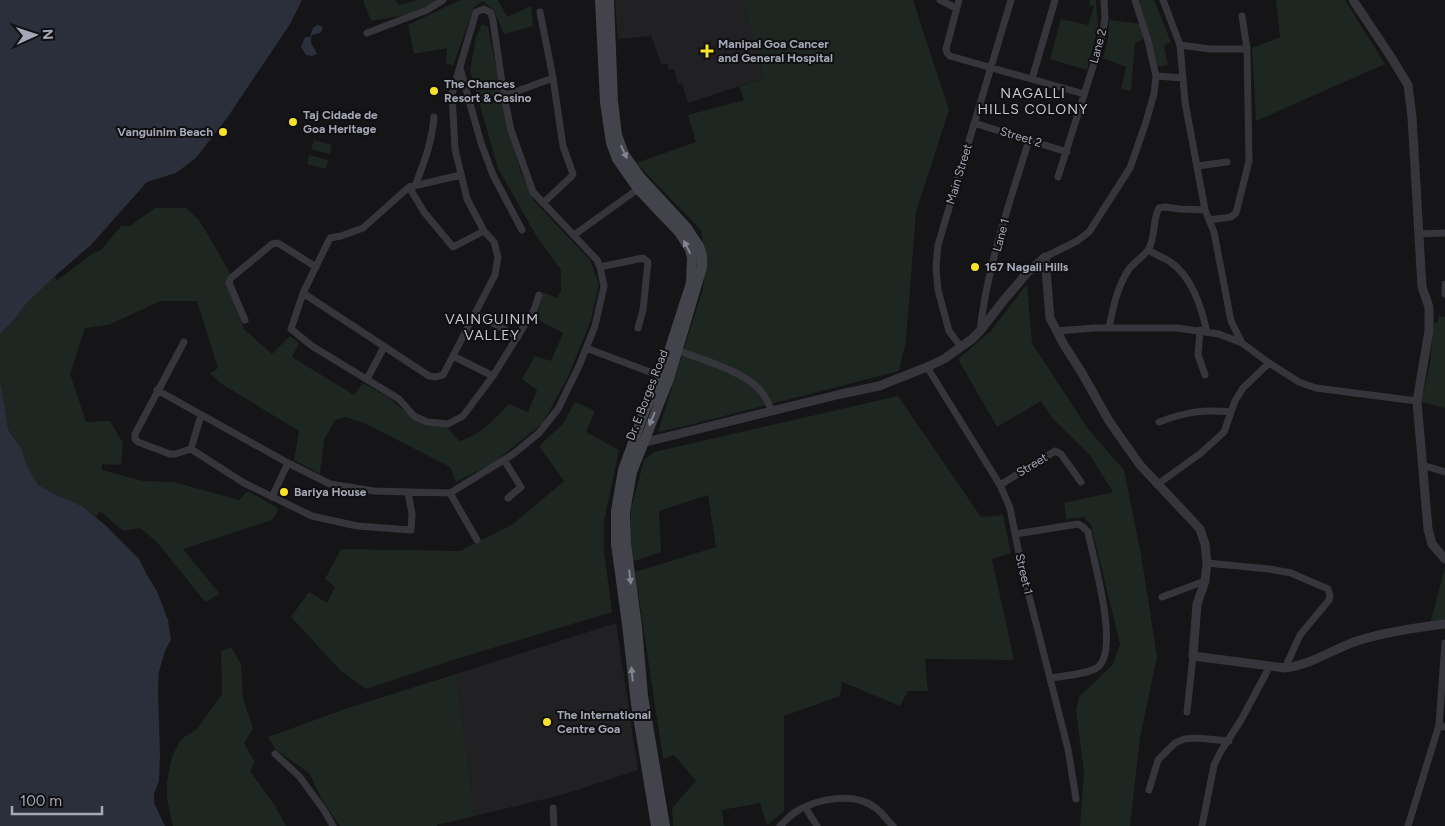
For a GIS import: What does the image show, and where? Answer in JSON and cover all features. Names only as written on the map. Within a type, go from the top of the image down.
[{"type":"main road","name":"Dr. E Borges Road","points":[[600,0],[608,129],[617,159],[638,188],[679,232],[690,249],[692,258],[691,283],[665,378],[643,415],[623,470],[616,520],[616,544],[636,704],[656,826]]},
{"type":"main road","name":"Dr. E Borges Road","points":[[609,0],[614,119],[624,154],[640,177],[694,237],[702,256],[702,267],[698,285],[677,350],[665,378],[632,472],[625,512],[626,544],[637,627],[643,696],[665,826]]},
{"type":"street","points":[[367,33],[427,10],[443,0]]},
{"type":"street","points":[[940,0],[956,8]]},
{"type":"street","points":[[959,0],[946,53],[950,56],[990,68],[1084,94]]},
{"type":"street","name":"Main Street","points":[[961,347],[949,331],[938,290],[936,267],[938,245],[1011,0]]},
{"type":"street","points":[[1032,79],[1055,0]]},
{"type":"street","name":"Lane 2","points":[[1058,177],[1102,41],[1105,19],[1104,0]]},
{"type":"street","points":[[642,443],[879,386],[927,368],[944,359],[980,331],[1027,273],[1045,257],[1077,241],[1089,232],[1130,168],[1154,94],[1156,76],[1148,41],[1135,0]]},
{"type":"street","points":[[1163,0],[1180,45],[1185,102],[1205,210],[1214,232],[1231,321],[1242,343]]},
{"type":"street","points":[[1353,0],[1408,85],[1412,117],[1422,287],[1429,307],[1429,331],[1417,401],[1428,529],[1432,544],[1445,559]]},
{"type":"street","points":[[157,390],[288,464],[330,484],[374,491],[450,493],[504,460],[540,433],[567,392],[595,326],[604,286],[600,267],[596,260],[533,192],[511,130],[493,21],[490,13],[484,9],[476,12],[452,94],[455,149],[467,199],[484,231],[494,242],[498,257],[495,275],[443,376],[429,376],[303,293]]},
{"type":"street","points":[[540,12],[553,78],[563,146],[573,174],[543,202]]},
{"type":"street","points":[[1209,220],[1231,217],[1236,213],[1249,161],[1247,49],[1242,16]]},
{"type":"street","points":[[1180,45],[1210,49],[1247,49]]},
{"type":"street","points":[[460,68],[481,143],[493,175],[522,230]]},
{"type":"street","points":[[1156,76],[1183,78]]},
{"type":"street","points":[[504,96],[553,78]]},
{"type":"street","points":[[434,117],[429,150],[412,186],[362,228],[330,238],[303,293],[291,329],[312,346],[399,399],[414,416],[427,422],[448,424],[463,416],[493,376],[534,310],[539,295]]},
{"type":"street","name":"Street 2","points":[[974,123],[1067,152]]},
{"type":"street","name":"Lane 1","points":[[980,331],[984,299],[999,238],[1029,140]]},
{"type":"street","points":[[1197,166],[1227,162]]},
{"type":"street","points":[[412,186],[462,175]]},
{"type":"street","points":[[412,186],[424,212],[453,247],[484,231]]},
{"type":"street","points":[[574,235],[638,188]]},
{"type":"street","points":[[1109,328],[1115,298],[1122,282],[1129,270],[1148,250],[1151,243],[1156,213],[1159,208],[1165,206],[1205,210]]},
{"type":"street","points":[[1420,234],[1445,234]]},
{"type":"street","points":[[245,320],[229,282],[231,278],[272,244],[278,243],[316,268]]},
{"type":"street","points":[[1148,250],[1170,262],[1182,272],[1191,286],[1202,311],[1204,331],[1198,355],[1205,375]]},
{"type":"street","points":[[1045,257],[1050,318],[1057,331],[1109,421],[1140,465],[1200,529],[1205,544],[1207,564],[1205,581],[1197,604],[1187,712]]},
{"type":"street","points":[[600,267],[643,258],[648,262],[643,310],[638,328]]},
{"type":"street","points":[[1445,284],[1445,294]]},
{"type":"street","points":[[475,313],[518,337]]},
{"type":"street","points":[[1057,331],[1109,328],[1177,328],[1204,331],[1219,334],[1242,343],[1299,382],[1316,388],[1417,401]]},
{"type":"street","points":[[184,342],[157,390],[135,434],[135,439],[138,442],[170,454],[191,449]]},
{"type":"street","points":[[366,379],[384,347]]},
{"type":"street","points":[[586,348],[665,378]]},
{"type":"street","points":[[677,350],[716,364],[758,388],[766,398],[772,411]]},
{"type":"street","points":[[453,356],[493,376]]},
{"type":"street","points":[[1158,484],[1214,442],[1224,432],[1235,401],[1243,388],[1269,363]]},
{"type":"street","name":"Street 1","points":[[927,368],[1000,485],[1010,508],[1068,749],[1076,799]]},
{"type":"street","points":[[1159,422],[1198,410],[1231,412]]},
{"type":"street","points":[[191,449],[202,415]]},
{"type":"street","points":[[191,449],[244,483],[312,516],[357,526],[411,530],[412,514],[408,492]]},
{"type":"street","name":"Street","points":[[1000,485],[1055,451],[1061,454],[1081,482]]},
{"type":"street","points":[[504,460],[521,487],[508,498]]},
{"type":"street","points":[[272,497],[288,464]]},
{"type":"street","points":[[1422,465],[1445,472]]},
{"type":"street","points":[[450,493],[477,540]]},
{"type":"street","points":[[1015,534],[1078,524],[1083,526],[1088,532],[1102,595],[1107,648],[1104,661],[1097,669],[1050,678]]},
{"type":"street","points":[[1207,564],[1269,569],[1290,573],[1328,589],[1329,600],[1300,635],[1285,668]]},
{"type":"street","points":[[1162,597],[1205,581]]},
{"type":"street","points":[[1193,656],[1285,668],[1298,666],[1356,642],[1381,635],[1445,624]]},
{"type":"street","points":[[1408,826],[1442,726],[1445,643]]},
{"type":"street","points":[[1202,826],[1214,765],[1270,666]]},
{"type":"street","points":[[1148,790],[1158,760],[1175,743],[1184,739],[1197,738],[1229,741]]},
{"type":"street","points":[[275,754],[299,776],[324,810],[333,826]]},
{"type":"street","points":[[780,826],[794,813],[810,804],[844,798],[862,800],[877,808],[893,826]]},
{"type":"street","points":[[805,807],[817,826]]},
{"type":"street","points":[[553,808],[554,826]]},
{"type":"shaded area","points":[[363,0],[395,0],[399,5],[417,0],[439,0],[406,15],[371,21]]},
{"type":"shaded area","points":[[460,0],[498,0],[507,17],[531,6],[533,26],[504,34],[494,11],[483,1],[474,7],[453,66],[446,63],[447,48],[414,54],[408,25]]},
{"type":"shaded area","name":"Manipal Goa Cancer and General Hospital","points":[[615,0],[743,0],[764,78],[688,103],[682,83],[678,84],[674,69],[669,70],[667,63],[662,65],[651,36],[618,39]]},
{"type":"shaded area","points":[[743,0],[913,0],[949,110],[916,212],[906,341],[899,371],[658,432],[703,288],[706,261],[701,230],[636,163],[696,142],[688,115],[744,100],[739,87],[764,78]]},
{"type":"shaded area","points":[[1090,0],[1096,0],[1098,28],[1087,70],[1050,59],[1061,19],[1088,25],[1094,7],[1089,4]]},
{"type":"shaded area","points":[[1139,0],[1154,0],[1171,42],[1164,46],[1168,65],[1158,67]]},
{"type":"shaded area","points":[[1276,0],[1345,0],[1385,64],[1256,121],[1252,48],[1280,37]]},
{"type":"shaded area","points":[[1109,20],[1141,24],[1143,39],[1135,43],[1131,91],[1121,89],[1126,67],[1103,58],[1108,39]]},
{"type":"shaded area","points":[[482,24],[488,27],[520,170],[534,201],[590,260],[599,284],[591,320],[568,377],[542,424],[493,463],[456,482],[450,467],[366,424],[346,417],[335,420],[324,440],[320,474],[294,460],[299,431],[220,383],[210,373],[218,368],[197,301],[160,301],[109,325],[85,328],[70,374],[86,422],[110,421],[123,443],[121,465],[102,464],[102,470],[143,481],[174,482],[239,500],[248,491],[279,509],[272,520],[183,549],[220,594],[205,602],[157,542],[140,528],[123,531],[100,511],[96,517],[82,506],[38,485],[27,466],[22,450],[8,429],[0,381],[0,334],[15,319],[26,304],[55,276],[56,281],[92,254],[101,250],[121,226],[130,226],[155,208],[186,208],[199,220],[229,271],[244,329],[272,354],[290,336],[299,343],[292,357],[354,395],[363,383],[388,397],[411,416],[426,425],[447,427],[459,441],[467,439],[480,431],[509,404],[528,412],[537,390],[522,379],[535,356],[551,361],[563,333],[536,319],[543,292],[557,298],[561,291],[561,270],[535,234],[498,168],[470,71],[476,37]]},
{"type":"shaded area","points":[[314,140],[332,145],[330,154],[311,149]]},
{"type":"shaded area","points":[[309,155],[328,160],[326,169],[307,164]]},
{"type":"shaded area","points":[[1027,284],[1032,343],[1088,429],[1124,470],[1141,554],[1157,657],[1140,738],[1130,826],[1080,826],[1084,772],[1076,711],[1079,697],[1113,664],[1120,644],[1091,525],[1084,517],[1066,519],[1064,503],[1113,492],[1089,454],[1053,419],[1041,401],[997,427],[958,359],[991,331]]},
{"type":"shaded area","points":[[1439,316],[1445,317],[1445,408],[1421,402],[1430,364],[1434,323],[1437,323]]},
{"type":"shaded area","points":[[898,396],[981,517],[1003,515],[1011,553],[992,559],[1014,660],[925,659],[928,691],[908,691],[900,706],[842,682],[840,696],[784,716],[784,811],[767,825],[760,803],[722,810],[724,826],[673,826],[672,808],[696,781],[674,755],[663,759],[635,572],[716,547],[708,495],[659,511],[661,552],[631,562],[631,509],[644,460],[654,452]]},
{"type":"shaded area","points":[[575,402],[595,411],[586,432],[619,450],[604,521],[604,551],[612,612],[453,660],[366,689],[341,671],[291,617],[309,592],[327,603],[335,587],[325,579],[341,549],[460,551],[513,524],[564,481],[539,446],[562,425]]},
{"type":"shaded area","points":[[1445,567],[1445,621],[1430,624]]},
{"type":"shaded area","name":"The International Centre Goa","points":[[616,623],[638,770],[565,794],[475,816],[456,674]]},
{"type":"shaded area","points":[[231,647],[241,664],[243,698],[253,729],[244,743],[255,762],[250,771],[275,806],[286,826],[173,826],[167,799],[167,781],[172,757],[181,739],[197,729],[222,694],[221,651]]},
{"type":"shaded area","points":[[456,674],[475,816],[437,826],[340,826],[322,800],[309,773],[275,749],[268,737],[345,709]]},
{"type":"water","points":[[0,0],[302,0],[290,24],[227,118],[196,158],[176,173],[147,182],[91,245],[26,304],[15,319],[0,334]]},
{"type":"water","points":[[317,25],[323,28],[320,33],[312,35],[311,41],[317,54],[312,56],[306,55],[301,47],[305,37],[310,37],[313,28]]},
{"type":"water","points":[[0,381],[8,429],[22,450],[27,466],[38,485],[82,506],[104,524],[139,559],[157,591],[168,620],[171,640],[165,651],[159,672],[159,781],[154,794],[154,803],[165,826],[0,826]]},
{"type":"place","name":"Manipal Goa Cancer and General Hospital","points":[[707,51]]},
{"type":"place","name":"The Chances Resort & Casino","points":[[434,91]]},
{"type":"place","name":"Taj Cidade de Goa Heritage","points":[[293,122]]},
{"type":"place","name":"Vanguinim Beach","points":[[223,132]]},
{"type":"place","name":"167 Nagali Hills","points":[[975,267]]},
{"type":"place","name":"Bariya House","points":[[284,492]]},
{"type":"place","name":"The International Centre Goa","points":[[547,722]]},
{"type":"district","name":"NAGALLI HILLS COLONY","points":[[1033,102]]},
{"type":"district","name":"VAINGUINIM VALLEY","points":[[492,328]]}]
